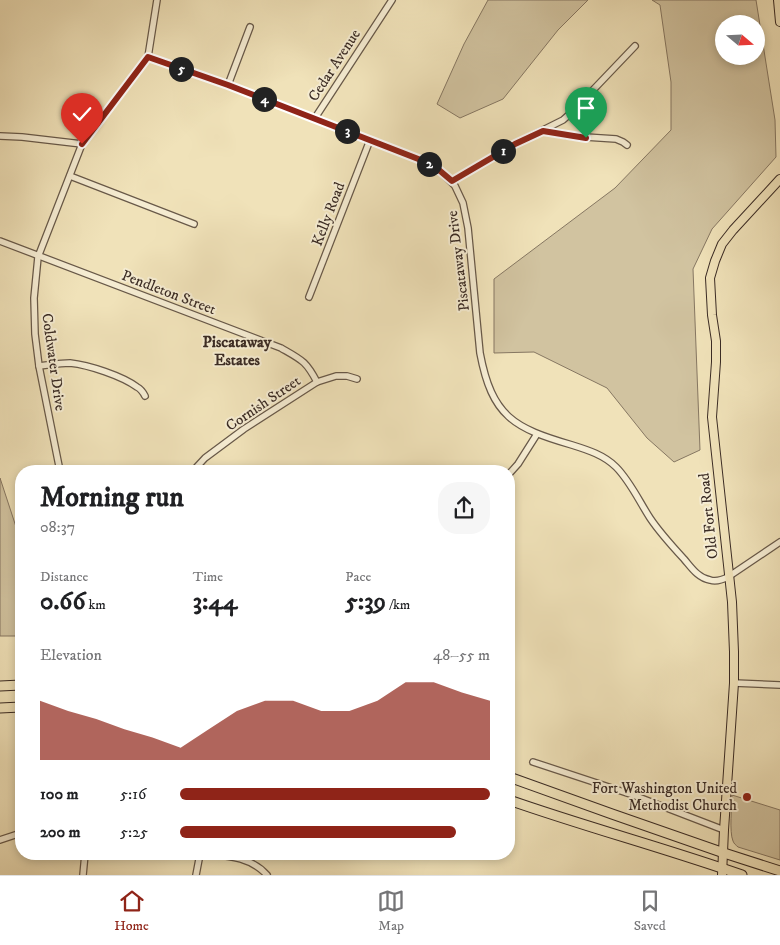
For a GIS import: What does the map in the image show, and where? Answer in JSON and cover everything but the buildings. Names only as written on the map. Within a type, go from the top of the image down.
[{"type":"highway","points":[[0,686],[15,685]]},
{"type":"highway","points":[[0,708],[15,707]]},
{"type":"highway","points":[[515,779],[780,871]]},
{"type":"highway","points":[[515,802],[548,814],[658,846],[723,872],[742,875]]},
{"type":"main road","points":[[778,0],[780,22]]},
{"type":"main road","name":"Old Fort Road","points":[[723,872],[734,683],[734,626],[712,417],[716,341],[712,315],[710,278],[722,244],[780,179]]},
{"type":"street","points":[[0,136],[82,144],[148,57],[157,0]]},
{"type":"street","name":"Cedar Avenue","points":[[315,118],[392,0]]},
{"type":"street","points":[[228,85],[250,27]]},
{"type":"street","points":[[452,181],[515,144],[563,120],[635,46]]},
{"type":"street","name":"Piscataway Drive","points":[[148,57],[228,85],[426,162],[452,181],[464,203],[480,354],[488,386],[497,403],[509,417],[525,428],[537,434],[590,450],[607,460],[626,479],[660,532],[694,571],[702,578],[712,581],[719,581],[728,577]]},
{"type":"street","points":[[543,131],[578,137],[616,139],[627,145]]},
{"type":"street","name":"Kelly Road","points":[[308,297],[370,140]]},
{"type":"street","name":"Coldwater Drive","points":[[59,465],[39,366],[33,314],[34,298],[38,257],[82,144]]},
{"type":"street","points":[[70,176],[194,224]]},
{"type":"street","name":"Pendleton Street","points":[[0,241],[281,348],[307,365],[317,382]]},
{"type":"street","points":[[39,366],[68,363],[82,365],[131,383],[140,388],[145,396]]},
{"type":"street","name":"Cornish Street","points":[[199,465],[244,429],[317,382],[336,376],[347,376],[357,379]]},
{"type":"street","points":[[515,467],[537,434]]},
{"type":"street","points":[[728,577],[780,542]]},
{"type":"street","points":[[734,683],[780,685]]},
{"type":"street","points":[[533,762],[633,795],[724,830]]},
{"type":"street","points":[[0,840],[15,835]]},
{"type":"street","points":[[83,875],[84,860]]},
{"type":"street","points":[[196,875],[199,860]]},
{"type":"street","points":[[244,860],[256,866],[267,875]]},
{"type":"shaded area","points":[[488,0],[588,0],[558,30],[503,99],[460,118],[437,104],[464,44]]},
{"type":"shaded area","points":[[652,0],[756,0],[758,15],[715,15],[715,65],[765,65],[765,57],[775,120],[776,157],[712,229],[693,269],[700,450],[674,462],[647,438],[607,388],[534,352],[494,353],[494,279],[615,188],[671,130],[671,82],[660,5]]},
{"type":"shaded area","points":[[0,478],[15,524],[15,636],[0,636]]},
{"type":"shaded area","points":[[732,795],[780,810],[780,860],[738,847],[734,843],[731,831]]},
{"type":"place","name":"Fort Washington United Methodist Church","points":[[747,797]]},
{"type":"district","name":"Piscataway Estates","points":[[237,350]]},
{"type":"route","points":[[82,144],[148,57],[228,85],[426,162],[452,181],[515,144],[543,131],[586,138]]}]
